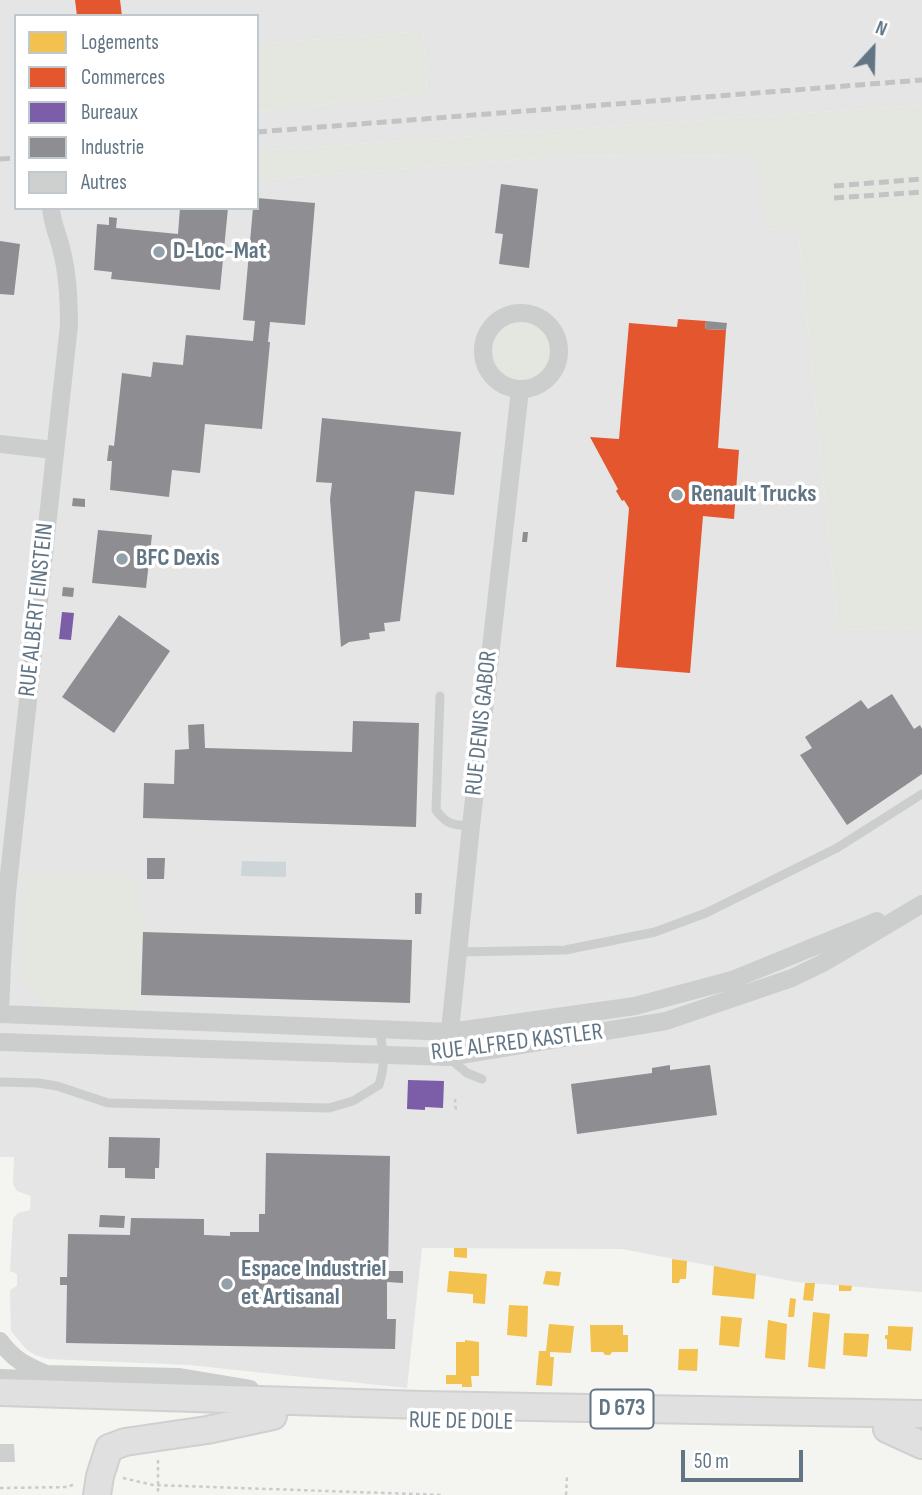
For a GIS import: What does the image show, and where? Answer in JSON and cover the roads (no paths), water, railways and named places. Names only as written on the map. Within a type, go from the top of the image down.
[{"type":"main road","name":"RUE DE DOLE","points":[[0,1392],[514,1407],[922,1414]]},
{"type":"main road","name":"RUE DE DOLE","points":[[0,1409],[500,1423],[922,1430]]},
{"type":"main road","points":[[88,1488],[100,1476],[110,1448],[125,1442],[207,1430],[273,1416]]},
{"type":"main road","points":[[887,1429],[922,1445]]},
{"type":"street","name":"RUE ALBERT EINSTEIN","points":[[0,1014],[2,930],[69,325],[69,298],[63,253],[52,221],[51,210]]},
{"type":"street","points":[[523,313],[536,316],[547,323],[555,333],[559,359],[545,382],[520,390],[499,383],[485,365],[482,354],[483,342],[498,320],[510,314],[523,313]]},
{"type":"street","name":"RUE DENIS GABOR","points":[[448,1057],[520,390]]},
{"type":"street","points":[[0,444],[54,450]]},
{"type":"street","name":"RUE ALFRED KASTLER","points":[[0,1014],[450,1032],[635,1006],[732,980],[922,903]]},
{"type":"street","name":"RUE ALFRED KASTLER","points":[[0,1042],[448,1057],[666,1021],[792,978],[823,963],[922,903]]},
{"type":"street","points":[[0,1341],[11,1356],[46,1374]]},
{"type":"street","name":"RUE DE DOLE","points":[[0,1378],[29,1379],[46,1374],[178,1377],[322,1401]]},
{"type":"lane","points":[[440,696],[436,810],[442,819],[452,825],[471,826]]},
{"type":"lane","points":[[458,953],[565,950],[656,932],[706,913],[837,849],[922,794]]},
{"type":"lane","points":[[0,1082],[57,1086],[108,1103],[329,1108],[353,1101],[379,1085],[385,1054],[379,1029]]},
{"type":"lane","points":[[448,1057],[467,1073],[482,1079]]},
{"type":"railway","points":[[259,132],[922,80]]},
{"type":"railway","points":[[0,159],[14,158]]},
{"type":"railway","points":[[834,186],[922,179]]},
{"type":"railway","points":[[834,198],[922,192]]},
{"type":"place","name":"D-Loc-Mat","points":[[159,252]]},
{"type":"place","name":"Renault Trucks","points":[[677,495]]},
{"type":"place","name":"BFC Dexis","points":[[122,559]]},
{"type":"place","name":"Espace Industriel et Artisanal","points":[[227,1284]]}]
